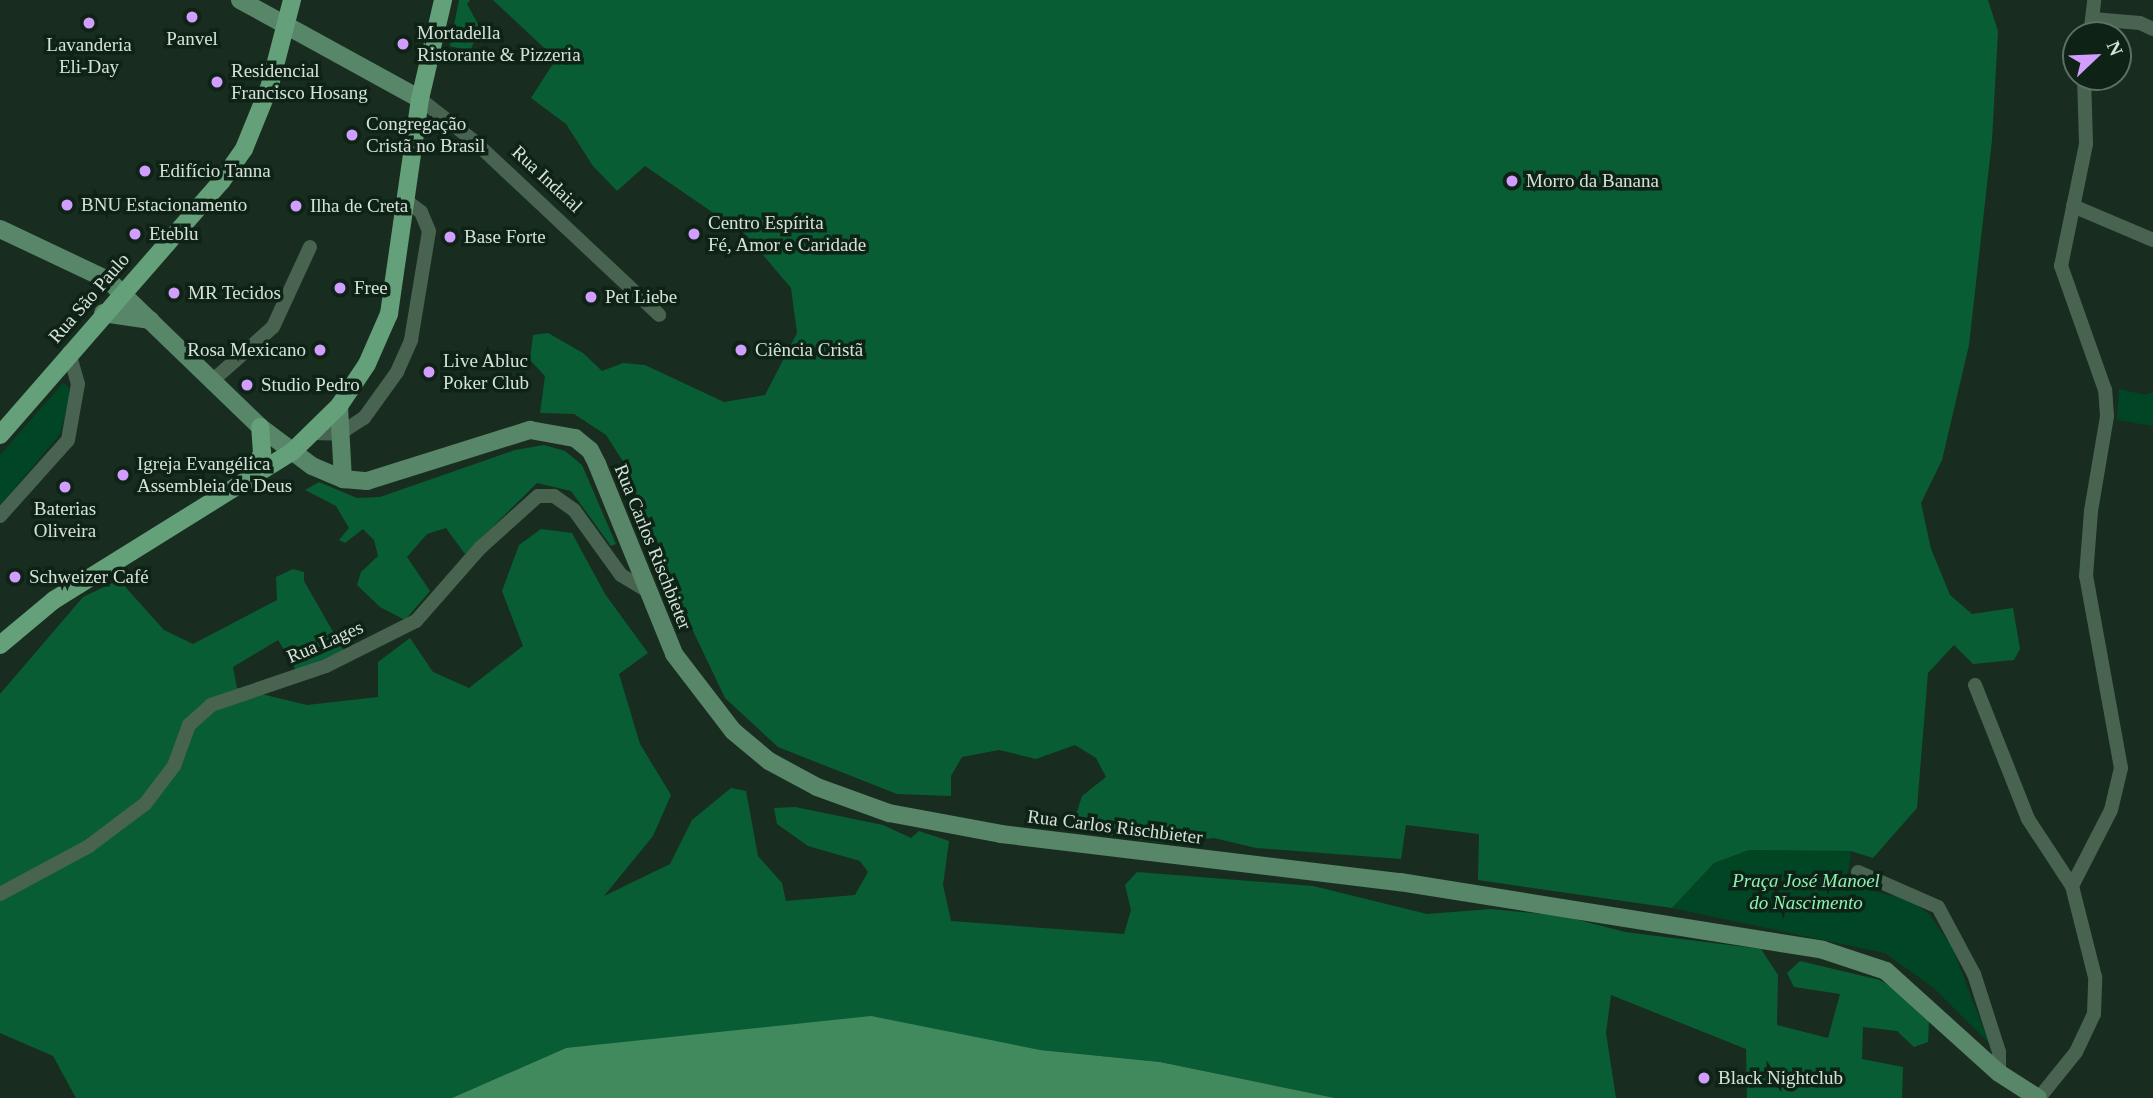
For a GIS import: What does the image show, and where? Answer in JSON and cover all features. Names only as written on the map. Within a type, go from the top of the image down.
[{"type":"main road","name":"Rua São Paulo","points":[[0,435],[122,291],[221,182],[244,149],[270,85],[292,0]]},
{"type":"main road","points":[[0,645],[54,600],[293,452],[339,406],[368,364],[389,314],[408,202],[420,99],[443,0]]},
{"type":"main road","points":[[250,480],[262,453],[260,427]]},
{"type":"street","name":"Rua Indaial","points":[[240,0],[420,99],[474,141],[659,316]]},
{"type":"street","points":[[2094,0],[2093,19],[2140,23],[2153,29]]},
{"type":"street","points":[[2072,886],[2111,810],[2121,768],[2086,576],[2091,511],[2107,416],[2100,367],[2061,266],[2086,144],[2084,91]]},
{"type":"street","points":[[314,433],[339,434],[373,410],[411,340],[429,231],[421,212],[408,202]]},
{"type":"street","points":[[2073,206],[2153,240]]},
{"type":"street","name":"Rua Carlos Rischbieter","points":[[0,229],[98,274],[122,291],[260,427],[312,466],[343,479],[380,478],[530,430],[575,438],[590,450],[597,464],[674,654],[733,732],[769,761],[848,800],[889,813],[1001,834],[1400,882],[1823,950],[1886,971],[1999,1073],[2038,1098]]},
{"type":"street","points":[[212,382],[273,327],[310,247]]},
{"type":"street","points":[[103,313],[150,320]]},
{"type":"street","points":[[0,516],[68,440],[78,384],[69,352]]},
{"type":"street","points":[[339,406],[343,479]]},
{"type":"street","name":"Rua Lages","points":[[0,894],[89,846],[145,804],[174,766],[189,725],[211,705],[326,666],[416,621],[480,548],[538,496],[554,496],[574,510],[621,575],[650,593]]},
{"type":"street","points":[[1975,685],[2028,819],[2072,886],[2098,995],[2088,1033],[2038,1098]]},
{"type":"street","points":[[1858,872],[1938,907],[1974,974],[1999,1052],[1999,1073]]},
{"type":"green space","points":[[63,383],[69,388],[69,400],[60,434],[0,506],[0,455]]},
{"type":"green space","points":[[2119,389],[2145,395],[2153,392],[2153,426],[2117,420]]},
{"type":"green space","name":"Praça José Manoel do Nascimento","points":[[1749,850],[1851,851],[1846,884],[1909,900],[1929,914],[1952,947],[1989,1043],[1935,989],[1885,953],[1672,908],[1714,863]]},
{"type":"shaded area","points":[[459,0],[470,0],[467,4],[480,28],[470,51],[450,46]]},
{"type":"shaded area","points":[[493,0],[1988,0],[1998,31],[1992,140],[1969,345],[1942,460],[1921,503],[1931,549],[1950,595],[1972,614],[2013,608],[2020,649],[2014,660],[1973,664],[1954,645],[1928,673],[1917,808],[1873,858],[1851,851],[1749,850],[1714,863],[1672,908],[1478,880],[1479,834],[1406,825],[1401,859],[1256,848],[1214,838],[1164,843],[1077,831],[1074,821],[1082,796],[1106,777],[1096,758],[1075,745],[1036,759],[999,750],[962,757],[951,776],[951,796],[897,794],[778,747],[725,698],[661,564],[626,466],[606,435],[574,414],[540,413],[545,376],[530,360],[533,335],[548,333],[583,353],[602,371],[623,363],[645,365],[724,402],[765,395],[797,333],[791,288],[747,236],[645,166],[617,191],[593,166],[566,124],[531,98],[556,59]]},
{"type":"shaded area","points":[[544,445],[565,451],[582,465],[616,544],[611,546],[571,491],[537,483],[465,554],[446,528],[427,534],[407,557],[430,591],[405,620],[380,607],[357,585],[361,572],[378,556],[374,540],[363,529],[345,543],[339,540],[349,528],[336,506],[305,490],[319,482],[357,498],[380,497],[515,450]]},
{"type":"shaded area","points":[[541,529],[572,533],[605,594],[648,653],[619,674],[640,744],[671,795],[653,836],[604,896],[670,864],[692,820],[731,788],[746,791],[758,856],[782,883],[786,901],[855,895],[868,872],[860,861],[808,846],[777,824],[774,808],[795,807],[883,825],[911,838],[919,831],[949,841],[943,885],[951,921],[1124,934],[1131,910],[1125,885],[1137,872],[1313,886],[1427,914],[1491,909],[1563,916],[1625,932],[1761,949],[1778,975],[1777,1025],[1828,1038],[1840,994],[1794,987],[1787,973],[1800,961],[1880,980],[1915,1002],[1929,1022],[1928,1042],[1914,1047],[1897,1031],[1863,1027],[1862,1059],[1903,1067],[1902,1098],[1747,1098],[1746,1049],[1611,995],[1606,1033],[1616,1098],[1335,1098],[1160,1062],[1040,1050],[566,1048],[452,1098],[76,1098],[53,1056],[0,1033],[0,694],[83,597],[119,580],[164,630],[193,644],[277,600],[276,577],[293,569],[304,572],[304,581],[344,651],[296,670],[278,640],[233,667],[237,688],[307,705],[378,697],[378,662],[410,638],[433,672],[469,688],[523,646],[502,591],[519,545]]},
{"type":"shaded area","points":[[871,1016],[1040,1050],[1160,1062],[1335,1098],[452,1098],[566,1048]]},
{"type":"place","name":"Panvel","points":[[192,17]]},
{"type":"place","name":"Lavanderia Eli-Day","points":[[89,23]]},
{"type":"place","name":"Mortadella Ristorante & Pizzeria","points":[[403,44]]},
{"type":"place","name":"Residencial Francisco Hosang","points":[[217,82]]},
{"type":"place","name":"Congregação Cristã no Brasil","points":[[352,135]]},
{"type":"place","name":"Edifício Tanna","points":[[145,171]]},
{"type":"place","name":"Morro da Banana","points":[[1512,181]]},
{"type":"place","name":"BNU Estacionamento","points":[[67,205]]},
{"type":"place","name":"Ilha de Creta","points":[[296,206]]},
{"type":"place","name":"Eteblu","points":[[135,234]]},
{"type":"place","name":"Centro Espírita Fé, Amor e Caridade","points":[[694,234]]},
{"type":"place","name":"Base Forte","points":[[450,237]]},
{"type":"place","name":"Free","points":[[340,288]]},
{"type":"place","name":"MR Tecidos","points":[[174,293]]},
{"type":"place","name":"Pet Liebe","points":[[591,297]]},
{"type":"place","name":"Rosa Mexicano","points":[[320,350]]},
{"type":"place","name":"Ciência Cristã","points":[[741,350]]},
{"type":"place","name":"Live Abluc Poker Club","points":[[429,372]]},
{"type":"place","name":"Studio Pedro","points":[[247,385]]},
{"type":"place","name":"Igreja Evangélica Assembleia de Deus","points":[[123,475]]},
{"type":"place","name":"Baterias Oliveira","points":[[65,487]]},
{"type":"place","name":"Schweizer Café","points":[[15,577]]},
{"type":"place","name":"Black Nightclub","points":[[1704,1078]]}]
